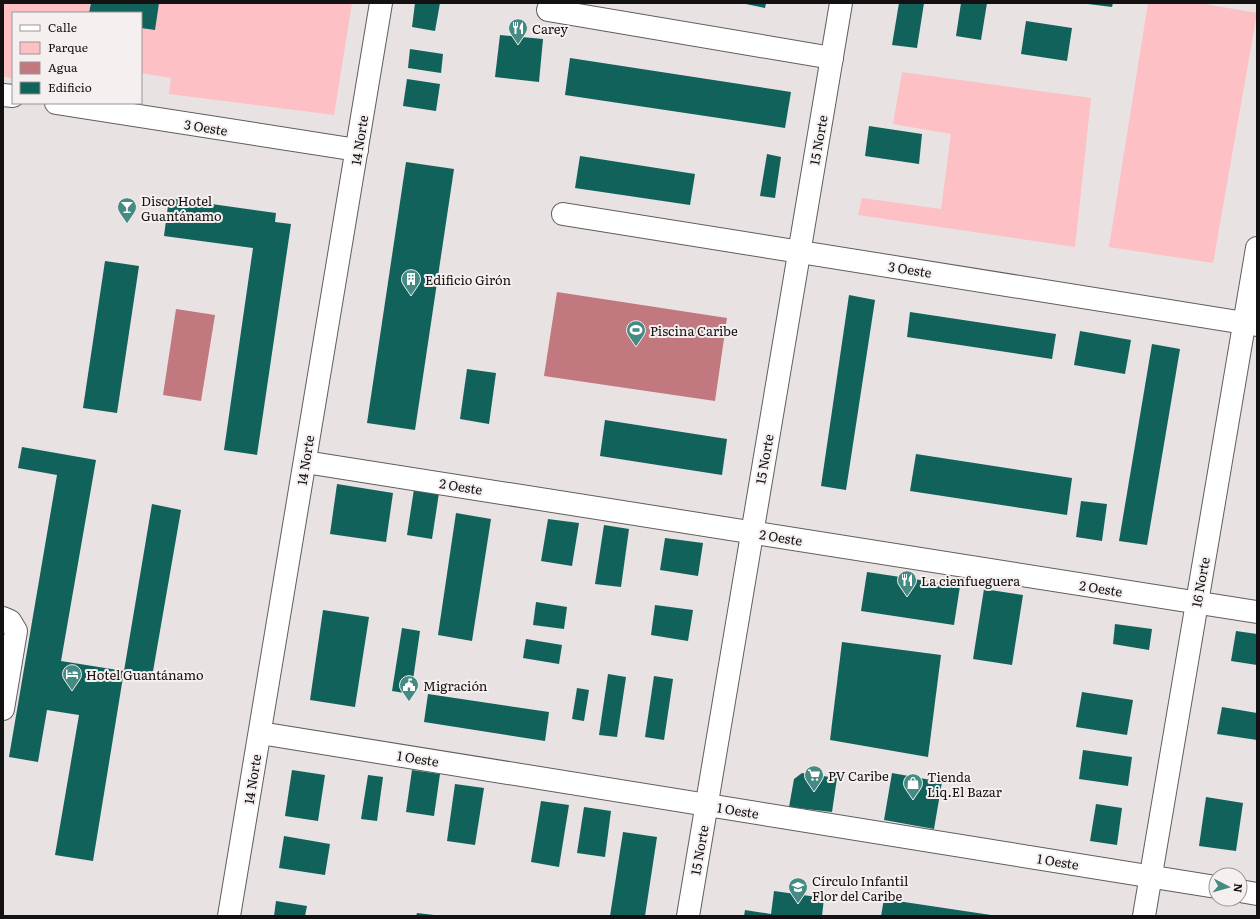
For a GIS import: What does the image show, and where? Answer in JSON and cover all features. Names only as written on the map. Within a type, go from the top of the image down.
[{"type":"street","name":"14 Norte","points":[[229,916],[382,3]]},
{"type":"street","name":"15 Norte","points":[[688,916],[841,3]]},
{"type":"street","points":[[548,10],[832,58]]},
{"type":"street","name":"3 Oeste","points":[[62,104],[357,150]]},
{"type":"street","name":"3 Oeste","points":[[563,214],[1251,324]]},
{"type":"street","name":"16 Norte","points":[[1144,916],[1197,603],[1251,324],[1257,248]]},
{"type":"street","name":"2 Oeste","points":[[305,462],[1257,612]]},
{"type":"street","points":[[3,618],[10,621],[16,632],[3,709]]},
{"type":"street","name":"1 Oeste","points":[[260,732],[1208,886]]},
{"type":"green space","points":[[3,3],[352,3],[334,115],[169,94],[171,78],[142,73],[142,12],[12,12],[12,79],[3,76]]},
{"type":"green space","points":[[1148,3],[1199,3],[1257,13],[1213,263],[1109,247]]},
{"type":"green space","points":[[902,72],[1091,98],[1075,247],[858,215],[862,198],[941,209],[951,134],[893,124]]},
{"type":"water","name":"Piscina Caribe","points":[[557,292],[727,318],[715,401],[544,376]]},
{"type":"water","points":[[176,309],[215,315],[201,401],[163,395]]},
{"type":"building","points":[[91,3],[159,3],[155,30],[142,28],[142,12],[89,12]]},
{"type":"building","points":[[415,3],[440,3],[435,31],[412,27]]},
{"type":"building","points":[[741,3],[766,3],[765,8]]},
{"type":"building","points":[[899,3],[924,3],[917,48],[892,45]]},
{"type":"building","points":[[961,3],[987,3],[981,40],[956,36]]},
{"type":"building","points":[[1088,3],[1113,3],[1112,7]]},
{"type":"building","points":[[1026,21],[1072,28],[1067,61],[1021,54]]},
{"type":"building","points":[[500,35],[543,39],[539,82],[495,77]]},
{"type":"building","points":[[410,49],[443,54],[441,73],[408,68]]},
{"type":"building","points":[[570,58],[791,92],[785,128],[565,95]]},
{"type":"building","points":[[407,79],[440,84],[436,111],[403,106]]},
{"type":"building","points":[[869,126],[922,134],[919,164],[865,156]]},
{"type":"building","points":[[767,154],[781,157],[775,198],[760,196]]},
{"type":"building","points":[[580,156],[695,174],[690,205],[575,188]]},
{"type":"building","name":"Edificio Girón","points":[[406,162],[454,169],[415,430],[367,423]]},
{"type":"building","points":[[169,198],[276,213],[275,222],[291,224],[257,455],[224,450],[253,248],[164,236]]},
{"type":"building","points":[[105,261],[139,266],[117,413],[83,408]]},
{"type":"building","points":[[849,295],[875,300],[846,490],[821,486]]},
{"type":"building","points":[[910,312],[1056,334],[1052,359],[907,337]]},
{"type":"building","points":[[1080,331],[1131,340],[1125,374],[1074,365]]},
{"type":"building","points":[[1152,344],[1180,349],[1147,545],[1119,541]]},
{"type":"building","points":[[467,369],[496,373],[489,424],[460,419]]},
{"type":"building","points":[[605,420],[727,439],[722,475],[600,456]]},
{"type":"building","points":[[22,447],[96,460],[61,661],[124,671],[93,861],[55,855],[79,715],[47,710],[38,762],[9,757],[57,475],[18,468]]},
{"type":"building","points":[[916,454],[1072,478],[1067,515],[910,491]]},
{"type":"building","points":[[337,484],[393,493],[386,542],[330,534]]},
{"type":"building","points":[[414,489],[439,493],[432,539],[407,535]]},
{"type":"building","points":[[1081,501],[1107,504],[1102,541],[1076,537]]},
{"type":"building","points":[[152,504],[181,510],[152,677],[124,671]]},
{"type":"building","points":[[456,513],[491,519],[472,641],[438,635]]},
{"type":"building","points":[[548,519],[579,523],[572,566],[541,561]]},
{"type":"building","points":[[604,525],[629,529],[621,587],[595,584]]},
{"type":"building","points":[[665,538],[703,543],[698,576],[660,570]]},
{"type":"building","points":[[867,572],[960,586],[954,625],[861,611]]},
{"type":"building","points":[[984,589],[1023,595],[1012,665],[973,659]]},
{"type":"building","points":[[536,602],[567,607],[564,629],[533,625]]},
{"type":"building","points":[[655,605],[693,610],[688,641],[651,635]]},
{"type":"building","points":[[323,610],[369,617],[355,707],[310,700]]},
{"type":"building","points":[[1115,624],[1152,629],[1149,650],[1113,644]]},
{"type":"building","points":[[402,628],[420,631],[411,694],[392,691]]},
{"type":"building","points":[[1236,631],[1257,634],[1257,665],[1231,661]]},
{"type":"building","points":[[526,639],[562,645],[559,664],[523,658]]},
{"type":"building","points":[[842,642],[941,655],[928,757],[830,740]]},
{"type":"building","points":[[608,674],[626,677],[617,737],[599,735]]},
{"type":"building","points":[[654,676],[673,679],[664,740],[645,737]]},
{"type":"building","points":[[577,688],[589,690],[584,721],[572,719]]},
{"type":"building","points":[[1082,692],[1133,700],[1127,735],[1076,727]]},
{"type":"building","points":[[428,694],[549,712],[545,741],[424,722]]},
{"type":"building","points":[[1222,707],[1257,713],[1257,740],[1217,734]]},
{"type":"building","points":[[1083,750],[1132,757],[1128,786],[1079,779]]},
{"type":"building","points":[[292,770],[325,775],[318,821],[285,816]]},
{"type":"building","points":[[412,770],[440,774],[434,816],[406,812]]},
{"type":"building","points":[[802,773],[837,778],[832,812],[789,807],[794,779]]},
{"type":"building","points":[[892,773],[942,782],[934,829],[884,820]]},
{"type":"building","points":[[368,775],[383,777],[377,821],[361,819]]},
{"type":"building","points":[[455,784],[484,788],[475,845],[447,841]]},
{"type":"building","points":[[1206,797],[1243,803],[1236,851],[1199,846]]},
{"type":"building","points":[[541,801],[569,805],[559,867],[531,862]]},
{"type":"building","points":[[1096,804],[1122,808],[1117,845],[1090,841]]},
{"type":"building","points":[[584,807],[611,811],[605,857],[577,853]]},
{"type":"building","points":[[623,832],[657,837],[645,916],[610,916]]},
{"type":"building","points":[[284,836],[330,844],[325,875],[279,868]]},
{"type":"building","name":"Círculo Infantil Flor del Caribe","points":[[774,891],[824,898],[822,916],[744,916],[745,910],[771,914]]},
{"type":"building","points":[[884,899],[991,915],[991,916],[881,916]]},
{"type":"building","points":[[276,901],[307,906],[305,916],[274,916]]},
{"type":"building","points":[[417,913],[434,915],[434,916],[416,916]]},
{"type":"place","name":"Carey","points":[[518,45]]},
{"type":"place","name":"Disco Hotel Guantánamo","points":[[127,224]]},
{"type":"place","name":"Edificio Girón","points":[[411,296]]},
{"type":"place","name":"Piscina Caribe","points":[[636,347]]},
{"type":"place","name":"La cienfueguera","points":[[907,597]]},
{"type":"place","name":"Hotel Guantánamo","points":[[72,691]]},
{"type":"place","name":"Migración","points":[[409,702]]},
{"type":"place","name":"PV Caribe","points":[[814,792]]},
{"type":"place","name":"Tienda Liq.El Bazar","points":[[913,800]]},
{"type":"place","name":"Círculo Infantil Flor del Caribe","points":[[798,904]]}]
